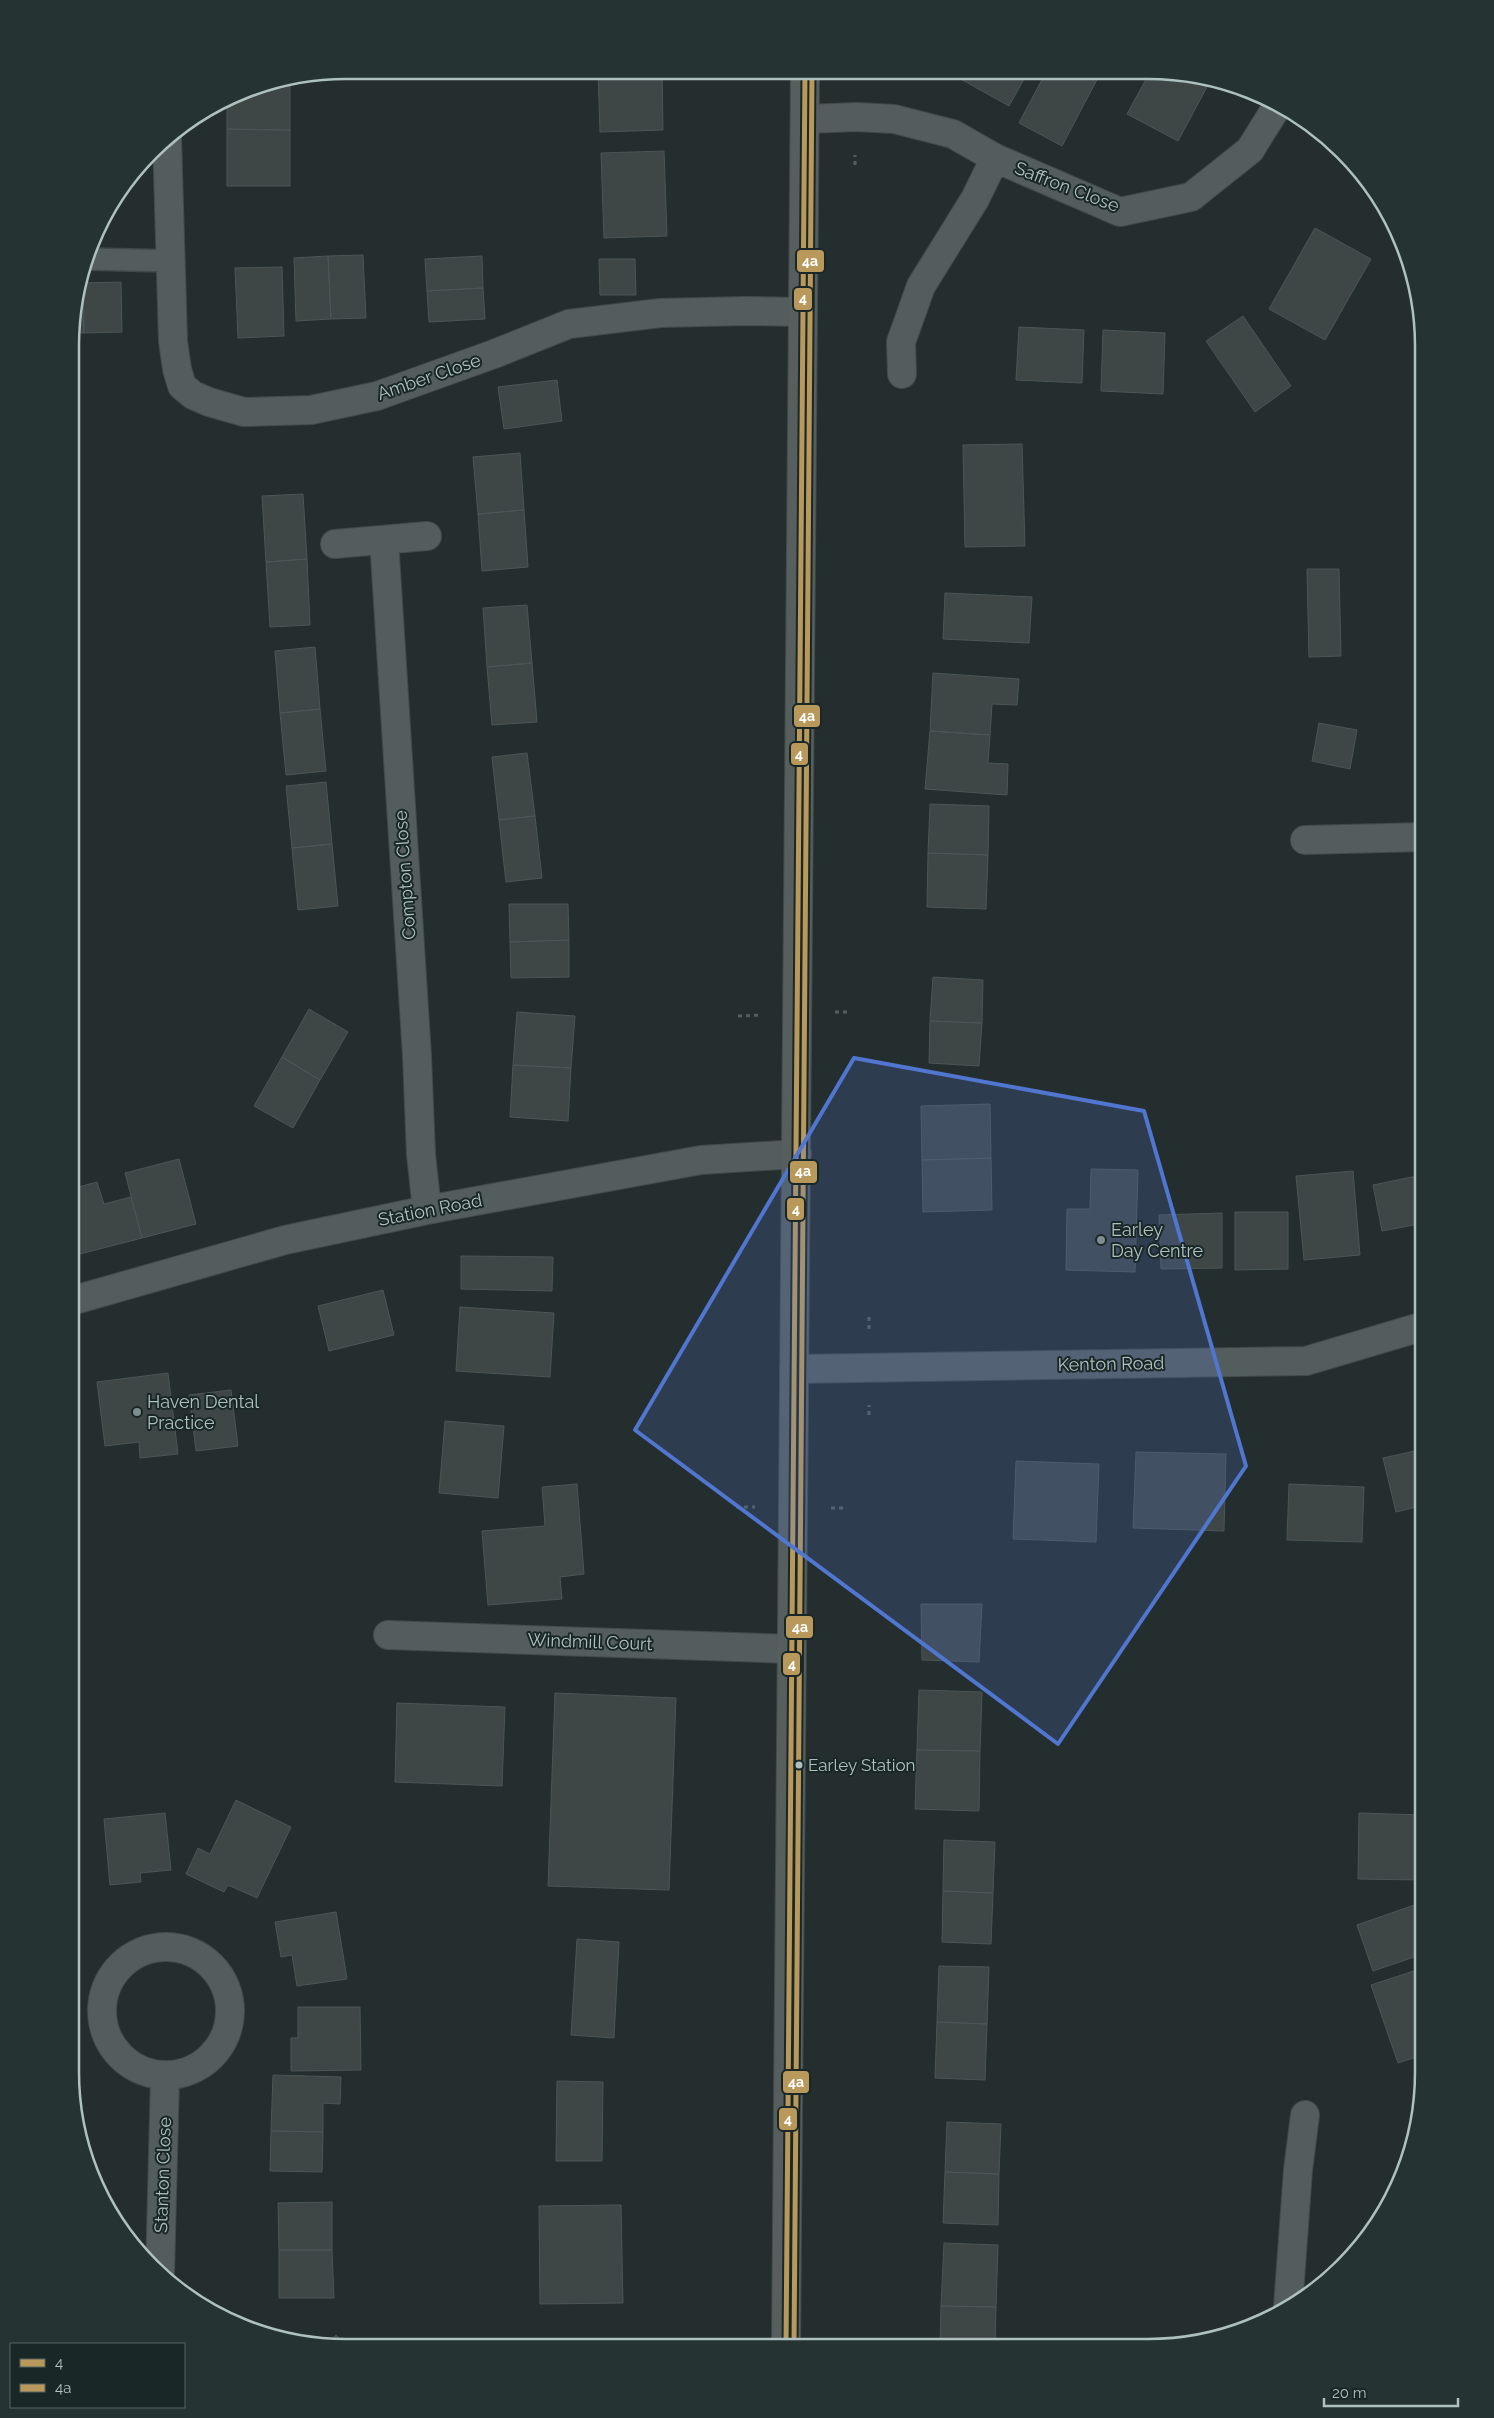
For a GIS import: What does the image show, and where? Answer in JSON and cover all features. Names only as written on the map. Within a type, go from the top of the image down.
[{"type":"main road","points":[[786,2339],[805,79]]},
{"type":"street","name":"Saffron Close","points":[[805,119],[857,117],[894,119],[953,134],[995,158],[1120,212],[1190,197],[1250,150],[1274,111]]},
{"type":"street","name":"Amber Close","points":[[167,147],[173,341],[177,369],[182,386],[194,395],[209,402],[244,412],[311,410],[377,396],[494,354],[569,324],[660,313],[803,312]]},
{"type":"street","name":"Saffron Close","points":[[902,374],[901,342],[921,286],[975,199],[995,158]]},
{"type":"street","points":[[335,544],[427,536]]},
{"type":"street","name":"Compton Close","points":[[384,540],[417,1056],[421,1154],[427,1210]]},
{"type":"street","points":[[1305,840],[1415,837]]},
{"type":"street","name":"Station Road","points":[[79,1299],[285,1240],[427,1210],[701,1160],[797,1154]]},
{"type":"street","name":"Kenton Road","points":[[794,1369],[1306,1361],[1415,1329]]},
{"type":"street","name":"Windmill Court","points":[[388,1634],[791,1649]]},
{"type":"street","points":[[178,1946],[200,1955],[216,1970],[228,1990],[231,2015],[218,2051],[190,2072],[166,2077],[127,2064],[104,2033],[100,2008],[106,1984],[119,1965],[144,1949],[178,1946]]},
{"type":"street","name":"Stanton Close","points":[[160,2264],[166,2077]]},
{"type":"street","points":[[1289,2299],[1298,2170],[1305,2115]]},
{"type":"lane","points":[[94,258],[172,261]]},
{"type":"path","points":[[855,157],[855,165]]},
{"type":"path","points":[[838,1012],[849,1012]]},
{"type":"path","points":[[738,1016],[751,1016]]},
{"type":"path","points":[[869,1316],[869,1326]]},
{"type":"path","points":[[869,1407],[869,1415]]},
{"type":"path","points":[[736,1507],[748,1507]]},
{"type":"path","points":[[831,1508],[845,1508]]},
{"type":"highlighted area","points":[[854,1058],[1144,1111],[1246,1466],[1058,1744],[635,1430]]},
{"type":"building","points":[[598,79],[662,79],[663,130],[600,132]]},
{"type":"building","points":[[961,79],[1024,79],[1009,106]]},
{"type":"building","points":[[1042,79],[1097,79],[1062,146],[1019,123]]},
{"type":"building","points":[[1146,79],[1183,81],[1207,87],[1178,141],[1127,114]]},
{"type":"building","points":[[290,85],[290,130],[227,129],[227,107],[260,93]]},
{"type":"building","points":[[227,129],[290,130],[290,186],[227,186]]},
{"type":"building","points":[[664,151],[667,236],[604,238],[601,153]]},
{"type":"building","points":[[1315,228],[1371,259],[1325,340],[1269,309]]},
{"type":"building","points":[[363,255],[366,318],[331,319],[328,256]]},
{"type":"building","points":[[328,256],[331,319],[296,321],[294,258]]},
{"type":"building","points":[[482,256],[483,288],[427,291],[425,259]]},
{"type":"building","points":[[599,259],[635,259],[636,295],[600,295]]},
{"type":"building","points":[[282,267],[284,336],[238,338],[235,268]]},
{"type":"building","points":[[121,282],[122,332],[84,333],[83,298],[87,283]]},
{"type":"building","points":[[483,288],[485,319],[429,322],[427,291]]},
{"type":"building","points":[[83,298],[84,333],[79,333]]},
{"type":"building","points":[[1243,316],[1291,386],[1255,412],[1206,341]]},
{"type":"building","points":[[1019,327],[1084,330],[1082,383],[1016,380]]},
{"type":"building","points":[[1103,330],[1165,333],[1163,394],[1101,391]]},
{"type":"building","points":[[557,380],[562,421],[504,429],[498,387]]},
{"type":"building","points":[[1022,444],[1025,546],[965,547],[963,445]]},
{"type":"building","points":[[520,453],[524,510],[478,514],[473,457]]},
{"type":"building","points":[[303,494],[307,559],[266,562],[262,496]]},
{"type":"building","points":[[524,510],[528,567],[482,571],[478,514]]},
{"type":"building","points":[[307,559],[310,625],[270,627],[266,562]]},
{"type":"building","points":[[1307,569],[1339,569],[1341,656],[1309,657]]},
{"type":"building","points":[[945,593],[1032,597],[1029,643],[943,639]]},
{"type":"building","points":[[527,605],[532,663],[487,667],[483,608]]},
{"type":"building","points":[[315,647],[320,709],[280,713],[275,651]]},
{"type":"building","points":[[532,663],[537,722],[492,725],[487,667]]},
{"type":"building","points":[[933,673],[1019,679],[1017,705],[992,704],[990,735],[930,731]]},
{"type":"building","points":[[320,709],[326,771],[286,775],[280,713]]},
{"type":"building","points":[[1319,723],[1357,730],[1350,769],[1312,761]]},
{"type":"building","points":[[930,731],[990,735],[988,763],[1008,764],[1007,795],[925,789]]},
{"type":"building","points":[[527,753],[535,816],[499,820],[492,757]]},
{"type":"building","points":[[326,782],[332,844],[292,848],[286,786]]},
{"type":"building","points":[[930,804],[989,806],[988,855],[928,853]]},
{"type":"building","points":[[535,816],[542,878],[506,882],[499,820]]},
{"type":"building","points":[[332,844],[338,906],[298,910],[292,848]]},
{"type":"building","points":[[928,853],[988,855],[986,909],[927,907]]},
{"type":"building","points":[[509,904],[568,904],[569,940],[510,942]]},
{"type":"building","points":[[569,940],[569,977],[511,978],[510,942]]},
{"type":"building","points":[[933,977],[983,980],[982,1023],[930,1021]]},
{"type":"building","points":[[309,1009],[348,1032],[320,1080],[282,1057]]},
{"type":"building","points":[[517,1012],[575,1016],[571,1068],[513,1065]]},
{"type":"building","points":[[930,1021],[982,1023],[979,1066],[929,1063]]},
{"type":"building","points":[[282,1057],[320,1080],[293,1128],[254,1106]]},
{"type":"building","points":[[513,1065],[571,1068],[568,1121],[510,1117]]},
{"type":"building","points":[[990,1104],[991,1158],[922,1160],[921,1106]]},
{"type":"building","points":[[991,1158],[992,1210],[923,1212],[922,1160]]},
{"type":"building","points":[[179,1159],[196,1224],[142,1238],[125,1173]]},
{"type":"building","name":"Earley Day Centre","points":[[1091,1169],[1138,1170],[1135,1272],[1066,1270],[1067,1209],[1090,1209]]},
{"type":"building","points":[[1353,1171],[1360,1255],[1304,1260],[1296,1176]]},
{"type":"building","points":[[1415,1176],[1415,1225],[1382,1231],[1373,1185]]},
{"type":"building","points":[[97,1182],[104,1204],[131,1197],[142,1238],[80,1254],[79,1187]]},
{"type":"building","points":[[1235,1212],[1288,1212],[1288,1269],[1235,1270]]},
{"type":"building","points":[[1222,1213],[1222,1268],[1161,1269],[1159,1215]]},
{"type":"building","points":[[461,1256],[553,1257],[552,1291],[461,1289]]},
{"type":"building","points":[[383,1290],[394,1335],[329,1351],[318,1306]]},
{"type":"building","points":[[460,1307],[554,1313],[550,1377],[456,1371]]},
{"type":"building","name":"Haven Dental Practice","points":[[168,1373],[178,1454],[140,1458],[139,1442],[105,1446],[97,1382]]},
{"type":"building","points":[[231,1390],[238,1446],[196,1451],[189,1395]]},
{"type":"building","points":[[445,1421],[504,1426],[498,1498],[439,1493]]},
{"type":"building","points":[[1415,1451],[1415,1507],[1396,1512],[1383,1458]]},
{"type":"building","points":[[1136,1452],[1226,1454],[1224,1531],[1133,1528]]},
{"type":"building","points":[[1016,1461],[1099,1464],[1096,1542],[1013,1539]]},
{"type":"building","points":[[577,1484],[584,1574],[560,1577],[562,1599],[488,1605],[482,1531],[545,1526],[542,1487]]},
{"type":"building","points":[[1289,1484],[1364,1487],[1362,1542],[1287,1540]]},
{"type":"building","points":[[921,1604],[982,1604],[979,1662],[922,1660]]},
{"type":"building","points":[[919,1690],[982,1692],[980,1751],[917,1750]]},
{"type":"building","points":[[555,1693],[676,1698],[669,1890],[548,1886]]},
{"type":"building","points":[[397,1703],[505,1707],[502,1786],[395,1782]]},
{"type":"building","points":[[917,1750],[980,1751],[979,1811],[915,1809]]},
{"type":"building","points":[[236,1800],[291,1827],[257,1898],[228,1885],[224,1892],[186,1874],[198,1848],[210,1854]]},
{"type":"building","points":[[165,1813],[171,1870],[140,1873],[141,1882],[110,1885],[104,1819]]},
{"type":"building","points":[[1359,1813],[1415,1815],[1415,1880],[1358,1879]]},
{"type":"building","points":[[944,1840],[995,1842],[993,1893],[943,1891]]},
{"type":"building","points":[[943,1891],[993,1893],[991,1944],[942,1942]]},
{"type":"building","points":[[1415,1905],[1415,1957],[1373,1971],[1357,1925]]},
{"type":"building","points":[[336,1912],[347,1979],[297,1986],[292,1955],[281,1957],[275,1922]]},
{"type":"building","points":[[577,1939],[619,1942],[614,2038],[571,2035]]},
{"type":"building","points":[[939,1966],[989,1967],[987,2024],[937,2022]]},
{"type":"building","points":[[1415,1971],[1415,2058],[1398,2063],[1371,1985]]},
{"type":"building","points":[[298,2007],[360,2007],[361,2070],[291,2071],[291,2038],[298,2038]]},
{"type":"building","points":[[937,2022],[987,2024],[985,2080],[935,2078]]},
{"type":"building","points":[[273,2075],[341,2077],[340,2104],[323,2103],[323,2132],[271,2131]]},
{"type":"building","points":[[557,2081],[603,2082],[602,2161],[556,2161]]},
{"type":"building","points":[[947,2122],[1001,2124],[999,2174],[945,2172]]},
{"type":"building","points":[[271,2131],[323,2132],[322,2172],[270,2171]]},
{"type":"building","points":[[945,2172],[999,2174],[998,2225],[943,2223]]},
{"type":"building","points":[[332,2202],[332,2250],[279,2250],[278,2203]]},
{"type":"building","points":[[621,2205],[623,2303],[540,2304],[539,2206]]},
{"type":"building","points":[[944,2243],[998,2245],[996,2307],[941,2306]]},
{"type":"building","points":[[279,2250],[332,2250],[334,2298],[279,2298]]},
{"type":"building","points":[[941,2306],[996,2307],[995,2339],[940,2339]]},
{"type":"building","points":[[336,2335],[340,2339],[332,2339]]},
{"type":"transit line","name":"4","points":[[786,2339],[805,79]]},
{"type":"transit line","name":"4a","points":[[794,2339],[812,79]]},
{"type":"place","name":"Earley Day Centre","points":[[1101,1240]]},
{"type":"place","name":"Haven Dental Practice","points":[[137,1412]]},
{"type":"place","name":"Earley Station","points":[[799,1765]]}]
